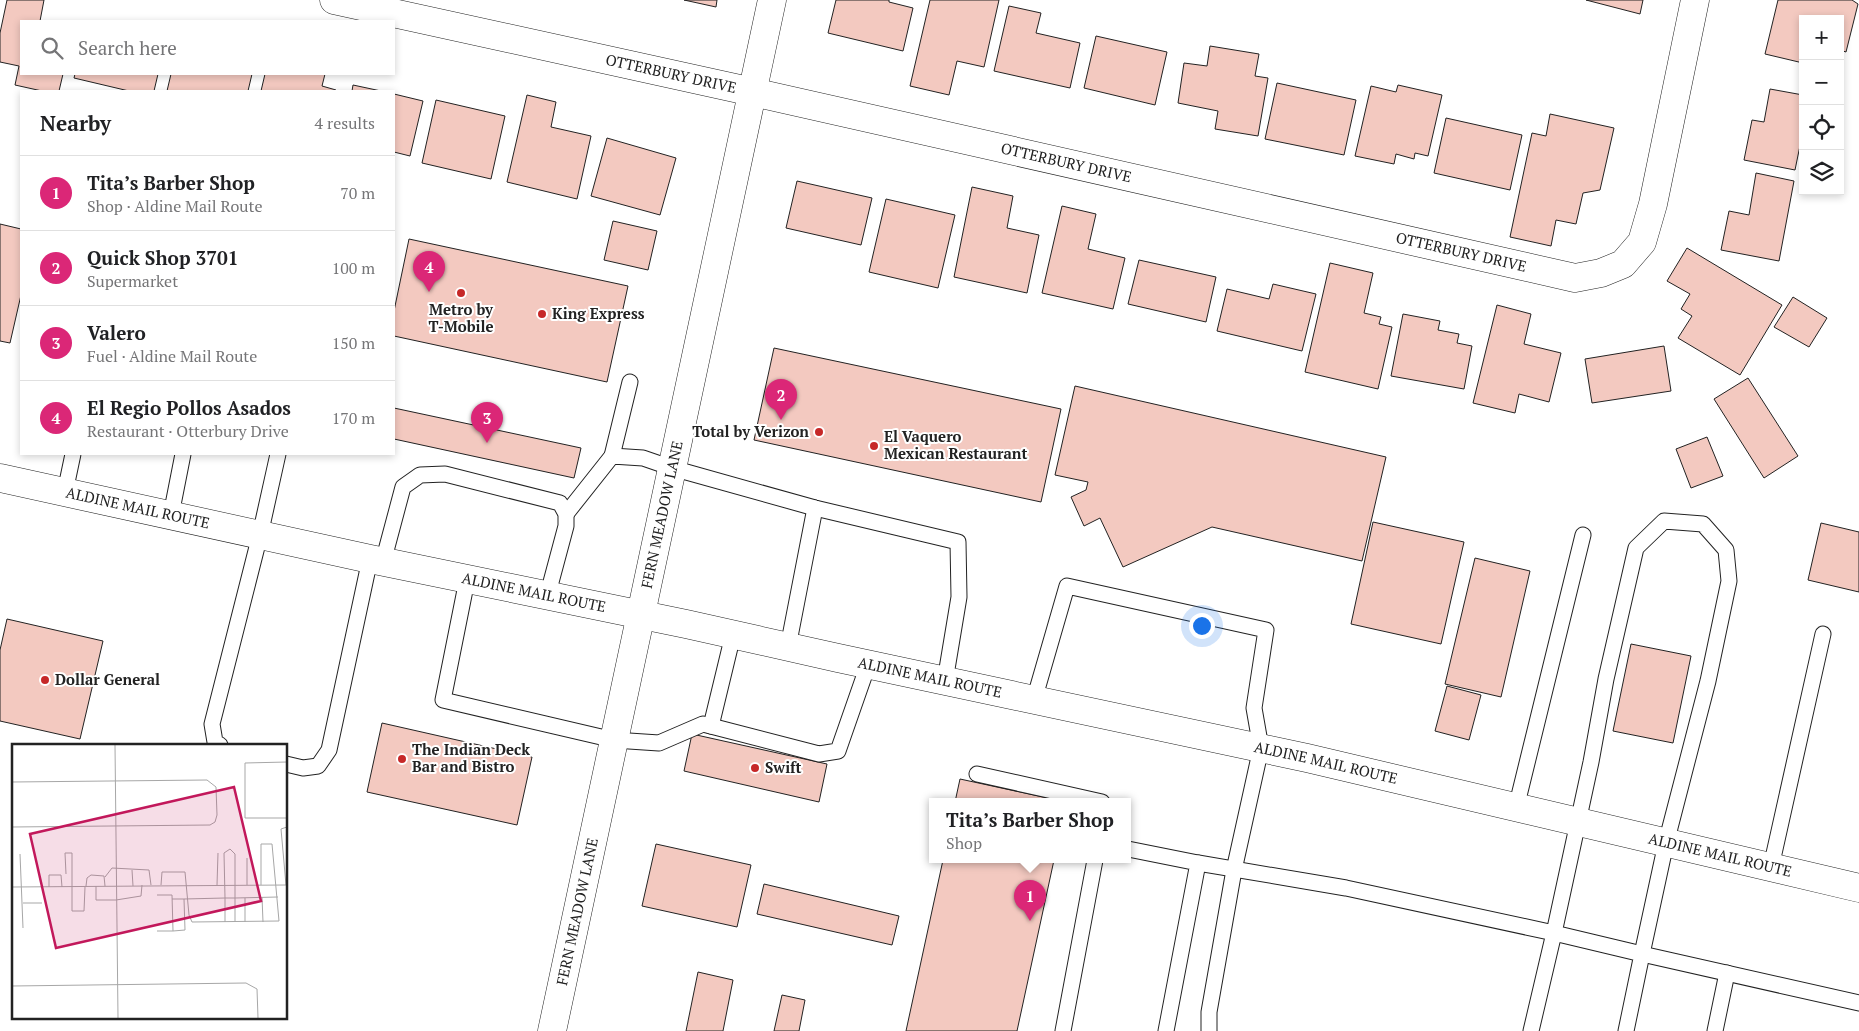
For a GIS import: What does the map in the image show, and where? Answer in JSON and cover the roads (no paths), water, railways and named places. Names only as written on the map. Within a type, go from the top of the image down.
[{"type":"street","name":"OTTERBURY DRIVE","points":[[334,0],[753,92],[1575,278],[1601,273],[1623,264],[1642,242],[1653,204],[1695,0]]},
{"type":"street","name":"FERN MEADOW LANE","points":[[552,1031],[772,0]]},
{"type":"street","name":"ALDINE MAIL ROUTE","points":[[0,478],[467,580],[1261,748],[1859,888]]},
{"type":"lane","points":[[566,514],[612,456],[630,382]]},
{"type":"lane","points":[[65,492],[73,455]]},
{"type":"lane","points":[[171,515],[183,455]]},
{"type":"lane","points":[[218,744],[215,742],[212,724],[260,535],[278,455]]},
{"type":"lane","points":[[612,456],[643,458],[672,468],[815,508],[958,542],[959,597],[945,681]]},
{"type":"lane","points":[[288,764],[303,768],[318,766],[329,750],[377,560],[403,487],[420,475],[445,474],[560,503],[566,514],[566,526],[547,597]]},
{"type":"lane","points":[[788,647],[815,508]]},
{"type":"lane","points":[[1532,1031],[1591,762],[1606,679],[1636,548],[1664,521],[1703,524],[1726,550],[1729,581],[1708,681],[1666,843],[1626,1031]]},
{"type":"lane","points":[[1516,808],[1583,534]]},
{"type":"lane","points":[[467,580],[443,700],[614,740],[659,743],[702,724],[819,754],[838,751],[868,665]]},
{"type":"lane","points":[[1034,700],[1066,586],[1266,630],[1254,708],[1261,748],[1234,870],[1209,1012],[1209,1031]]},
{"type":"lane","points":[[1771,867],[1823,634]]},
{"type":"lane","points":[[711,726],[733,635]]},
{"type":"lane","points":[[977,774],[1084,798]]},
{"type":"lane","points":[[1131,850],[1234,870],[1346,888],[1554,933],[1859,1003]]},
{"type":"lane","points":[[1063,1031],[1094,863]]},
{"type":"lane","points":[[1166,1031],[1198,863]]},
{"type":"lane","points":[[1715,1031],[1727,973]]},
{"type":"place","name":"El Regio Pollos Asados","points":[[429,292]]},
{"type":"place","name":"Metro by T-Mobile","points":[[461,293]]},
{"type":"place","name":"King Express","points":[[542,314]]},
{"type":"place","name":"Quick Shop 3701","points":[[781,420]]},
{"type":"place","name":"Total by Verizon","points":[[819,432]]},
{"type":"place","name":"Valero","points":[[487,443]]},
{"type":"place","name":"El Vaquero Mexican Restaurant","points":[[874,446]]},
{"type":"place","name":"Dollar General","points":[[45,680]]},
{"type":"place","name":"The Indian Deck Bar and Bistro","points":[[402,759]]},
{"type":"place","name":"Swift","points":[[755,768]]},
{"type":"place","name":"Tita’s Barber Shop","points":[[1030,921]]}]
